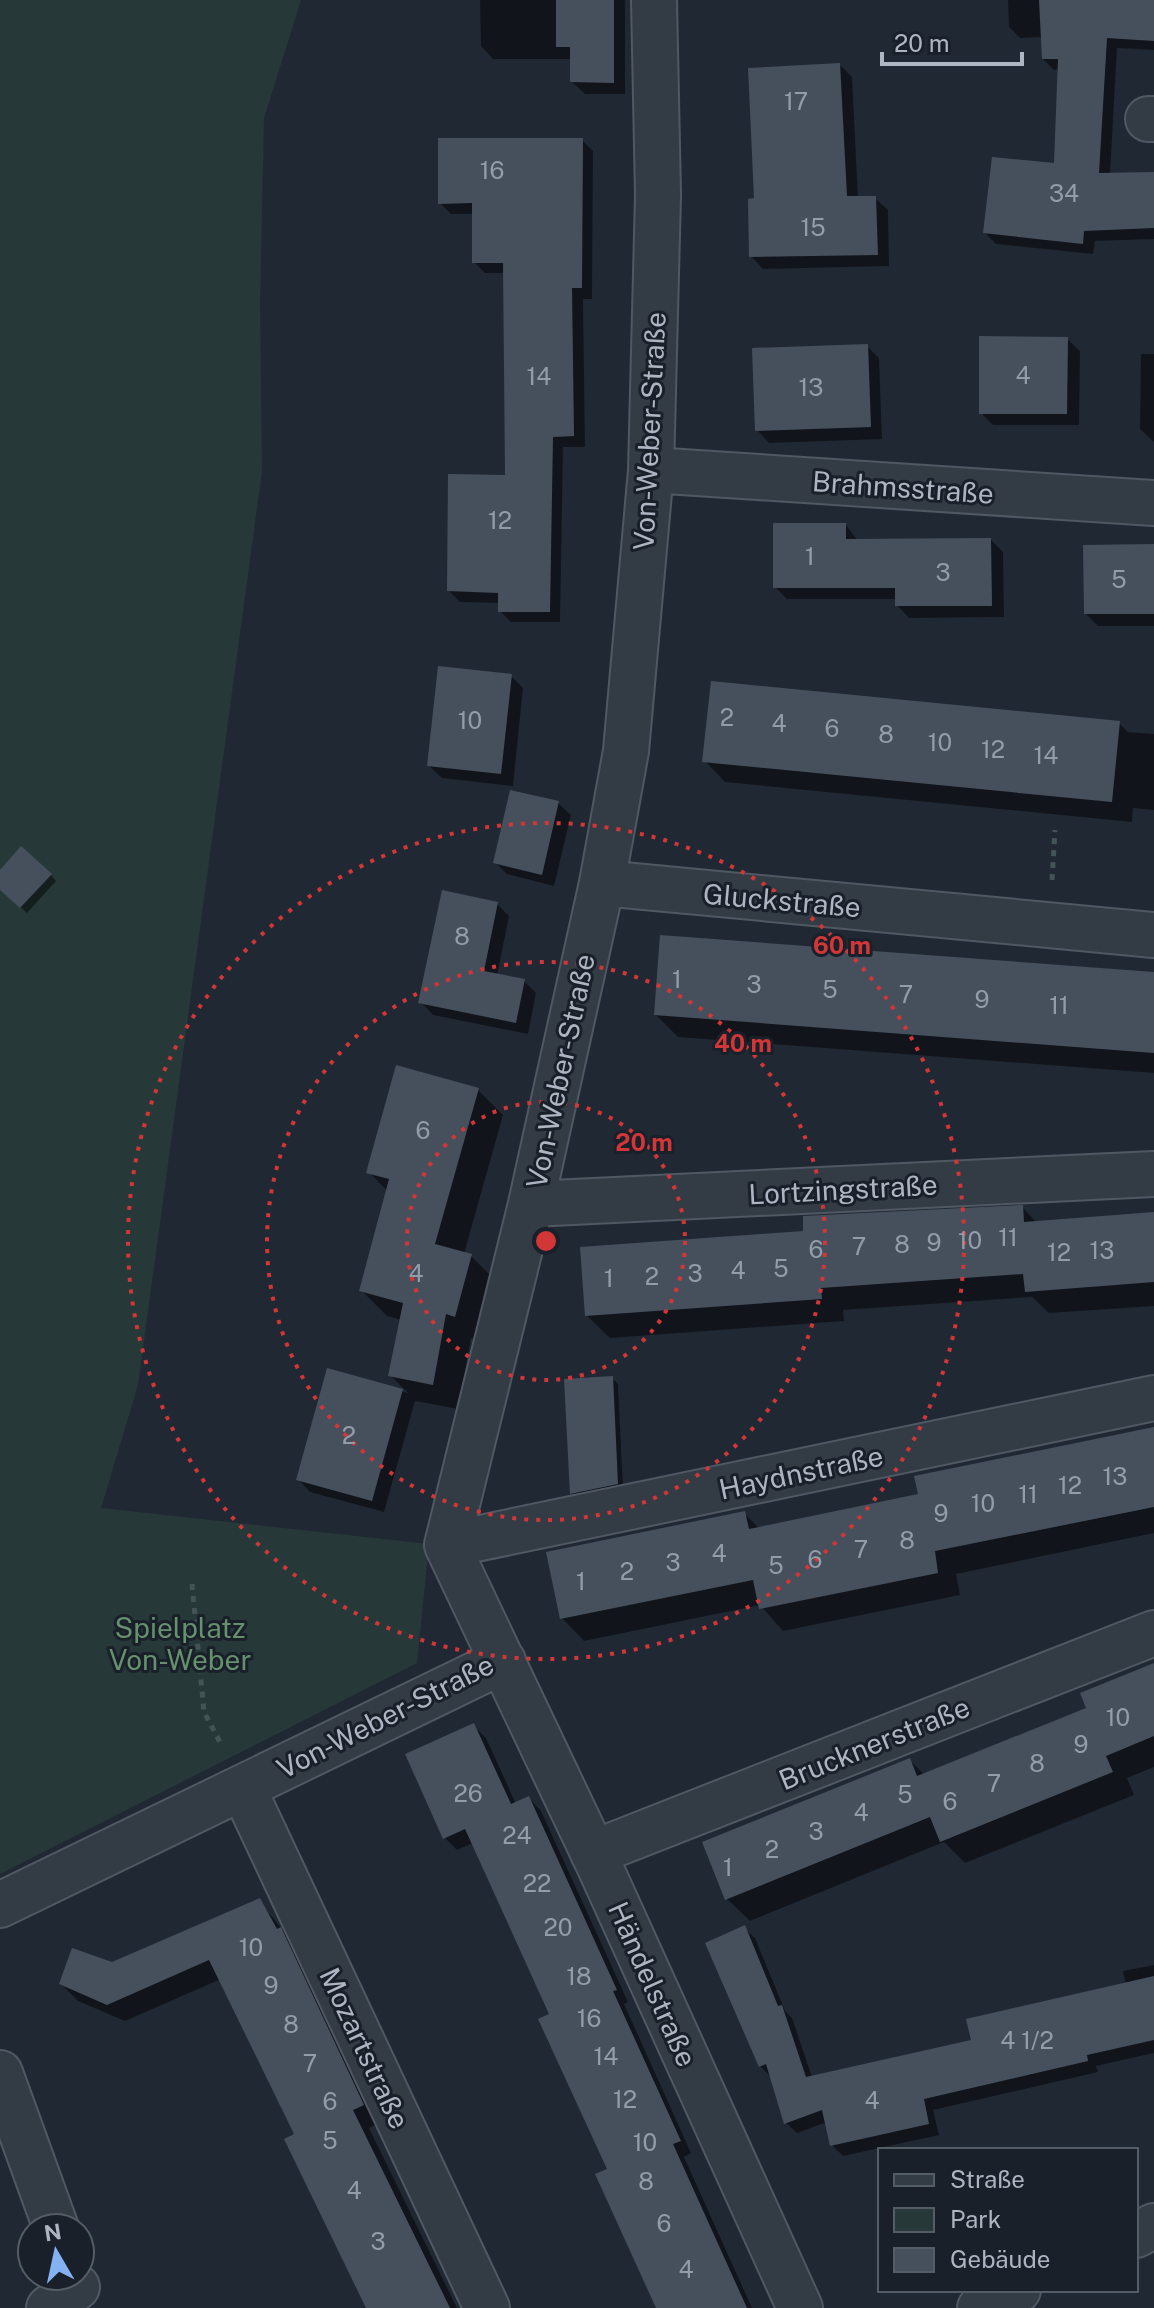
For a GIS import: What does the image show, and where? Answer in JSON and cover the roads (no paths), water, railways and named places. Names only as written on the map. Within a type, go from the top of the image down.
[{"type":"street","name":"Von-Weber-Straße","points":[[0,1905],[503,1661],[447,1545],[531,1204],[602,883],[626,751],[651,470],[658,195],[654,0]]},
{"type":"street","name":"Brahmsstraße","points":[[651,470],[1154,503]]},
{"type":"street","name":"Gluckstraße","points":[[602,883],[1154,935]]},
{"type":"street","name":"Lortzingstraße","points":[[531,1204],[1154,1174]]},
{"type":"street","name":"Haydnstraße","points":[[447,1545],[1154,1398]]},
{"type":"street","name":"Brucknerstraße","points":[[593,1853],[1154,1633]]},
{"type":"street","name":"Händelstraße","points":[[503,1661],[800,2308]]},
{"type":"street","name":"Mozartstraße","points":[[243,1788],[487,2308]]},
{"type":"street","points":[[0,2073],[50,2212]]},
{"type":"street","points":[[980,2308],[1014,2292]]},
{"type":"park label","name":"Spielplatz Von-Weber","points":[[180,1643]]}]
